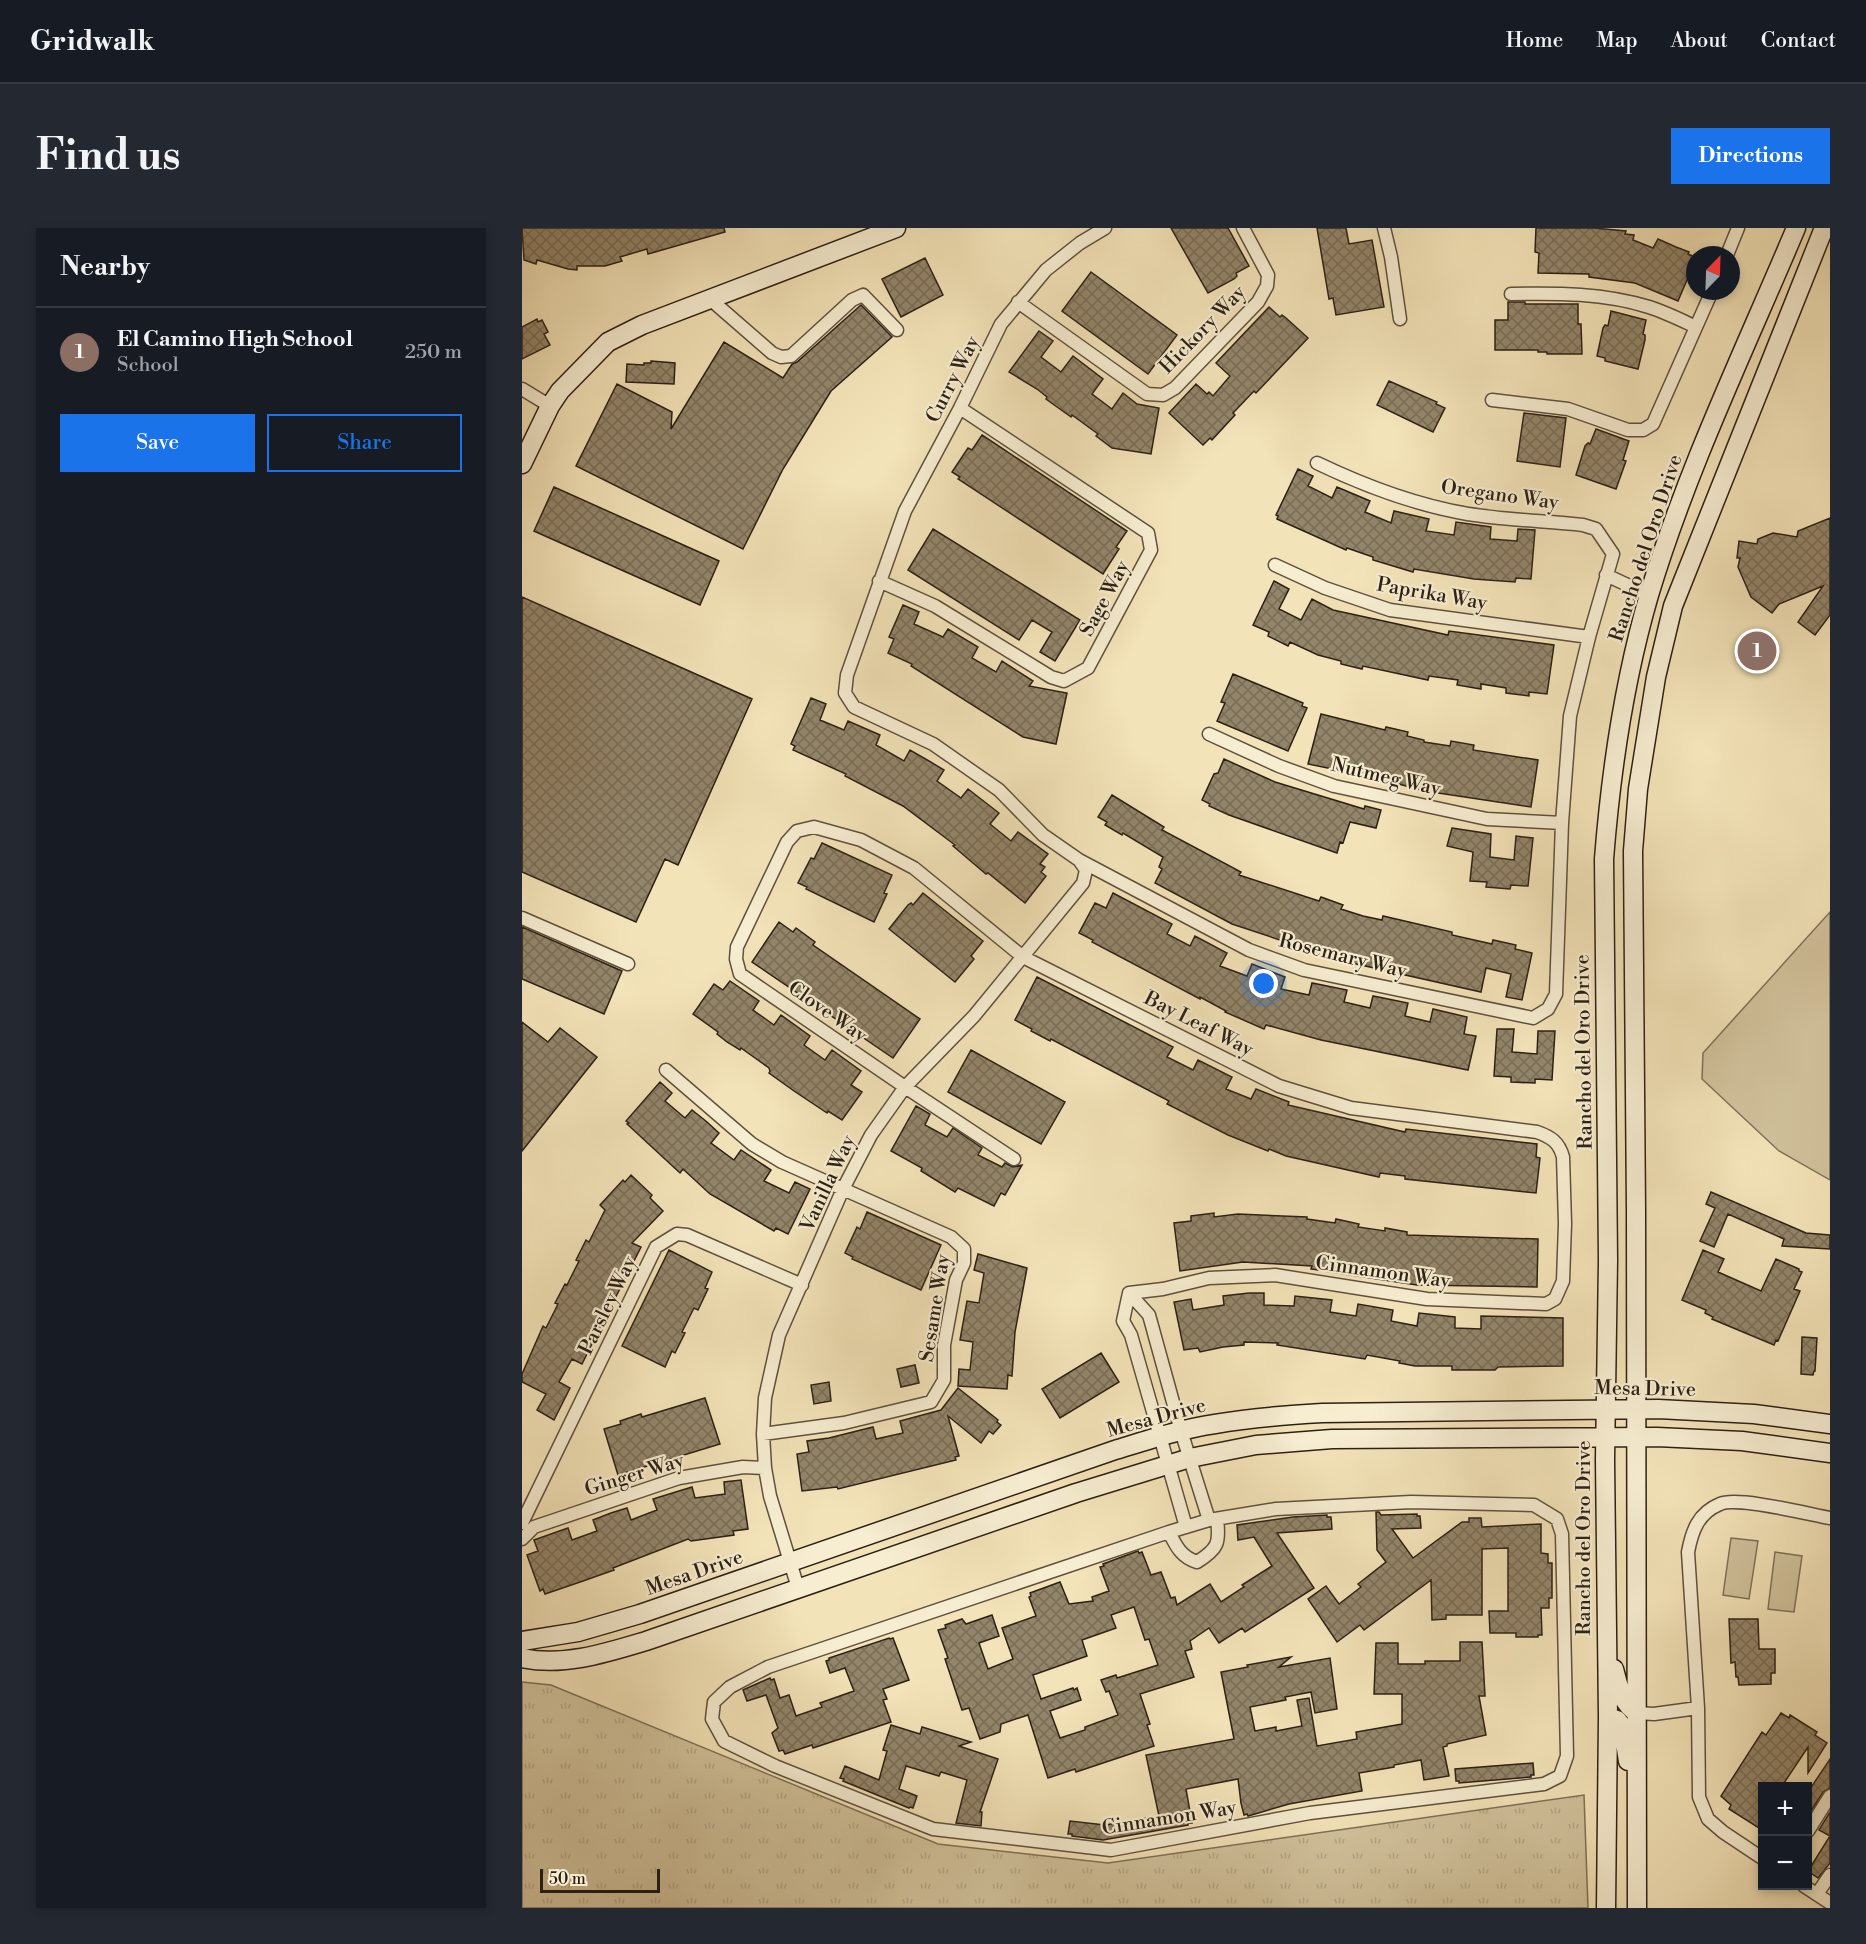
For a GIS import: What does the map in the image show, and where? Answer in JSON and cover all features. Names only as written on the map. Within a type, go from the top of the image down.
[{"type":"main road","points":[[522,464],[550,406],[560,391],[608,342],[642,325],[896,228]]},
{"type":"main road","name":"Rancho del Oro Drive","points":[[1606,1908],[1608,1717],[1605,1409],[1608,1248],[1604,859],[1609,794],[1628,678],[1649,595],[1675,517],[1699,457],[1796,228]]},
{"type":"main road","points":[[1637,1908],[1633,851],[1638,789],[1656,676],[1673,606],[1824,228]]},
{"type":"main road","name":"Mesa Drive","points":[[522,1641],[578,1632],[640,1614],[1115,1450],[1181,1431],[1270,1416],[1322,1413],[1636,1409],[1754,1414],[1830,1424]]},
{"type":"main road","points":[[522,1658],[560,1661],[602,1654],[646,1641],[1076,1492],[1190,1458],[1257,1445],[1332,1439],[1636,1437],[1742,1441],[1830,1453]]},
{"type":"main road","points":[[1607,1644],[1621,1695],[1630,1708],[1637,1713]]},
{"type":"main road","points":[[1608,1717],[1617,1720],[1622,1726],[1637,1825]]},
{"type":"street","name":"Curry Way","points":[[879,581],[905,512],[1001,324],[1046,270],[1080,243],[1105,228]]},
{"type":"street","name":"Hickory Way","points":[[1018,302],[1147,394],[1163,395],[1175,388],[1258,302],[1267,286],[1268,275],[1243,228]]},
{"type":"street","points":[[1384,228],[1391,257],[1400,320]]},
{"type":"street","points":[[1731,246],[1738,228]]},
{"type":"street","points":[[1511,294],[1564,293],[1612,298],[1650,308],[1696,327]]},
{"type":"street","points":[[710,299],[772,353],[781,357],[791,356],[852,300],[863,295],[897,330]]},
{"type":"street","points":[[1492,400],[1568,409],[1628,430],[1643,429],[1653,424],[1708,300]]},
{"type":"street","points":[[522,389],[550,406]]},
{"type":"street","name":"Sage Way","points":[[879,581],[935,606],[1051,677],[1064,681],[1088,668],[1151,550],[1148,532],[960,408]]},
{"type":"street","name":"Oregano Way","points":[[1317,463],[1360,483],[1405,499],[1468,514],[1583,525],[1596,529],[1606,543]]},
{"type":"street","name":"Rosemary Way","points":[[879,581],[847,675],[845,693],[854,707],[933,744],[999,790],[1043,835],[1079,860],[1250,950],[1304,970],[1533,1018],[1548,1009],[1556,994],[1562,824],[1570,716],[1589,637],[1613,554],[1606,543]]},
{"type":"street","name":"Paprika Way","points":[[1275,565],[1325,588],[1390,610],[1589,637]]},
{"type":"street","points":[[1606,575],[1649,595]]},
{"type":"street","name":"Nutmeg Way","points":[[1209,734],[1279,766],[1334,786],[1487,819],[1562,824]]},
{"type":"street","name":"Bay Leaf Way","points":[[787,842],[797,831],[814,827],[861,840],[914,868],[1023,957],[1279,1086],[1352,1108],[1537,1132],[1550,1136],[1560,1147],[1563,1157],[1565,1224]]},
{"type":"street","name":"Clove Way","points":[[787,842],[737,947],[736,959],[740,974],[1014,1159]]},
{"type":"street","name":"Vanilla Way","points":[[798,1588],[770,1496],[765,1468],[763,1434],[765,1398],[779,1335],[843,1189],[872,1135],[905,1087],[974,1016],[1083,882],[1086,870],[1079,860]]},
{"type":"street","points":[[522,918],[628,964]]},
{"type":"street","name":"Sesame Way","points":[[666,1070],[752,1144],[782,1162],[951,1237],[964,1250],[964,1263],[956,1280],[944,1345],[944,1380],[931,1402],[844,1423],[763,1434]]},
{"type":"street","name":"Cinnamon Way","points":[[1129,1293],[1163,1289],[1209,1278],[1275,1275],[1427,1299],[1546,1304],[1555,1299],[1563,1281],[1565,1224]]},
{"type":"street","name":"Parsley Way","points":[[522,1524],[656,1247],[677,1234],[687,1235],[802,1285]]},
{"type":"street","points":[[1129,1293],[1149,1315],[1181,1431],[1219,1536],[1210,1554],[1197,1562],[1188,1559],[1177,1549],[1169,1532]]},
{"type":"street","points":[[1129,1293],[1123,1321],[1131,1335],[1186,1527]]},
{"type":"street","name":"Ginger Way","points":[[522,1539],[534,1527],[679,1478],[743,1467],[765,1468]]},
{"type":"street","name":"Cinnamon Way","points":[[1411,1502],[1534,1505],[1557,1519],[1562,1534],[1567,1747],[1567,1756],[1560,1776],[1544,1785],[1310,1813],[1111,1850],[933,1829],[775,1766],[724,1742],[712,1719],[714,1702],[730,1687],[768,1667],[1186,1527],[1276,1509],[1411,1502]]},
{"type":"street","points":[[1758,1855],[1722,1832],[1708,1819],[1699,1797],[1698,1708],[1688,1552],[1692,1530],[1703,1514],[1721,1503],[1744,1503],[1830,1518]]},
{"type":"street","points":[[1637,1713],[1654,1714],[1698,1708]]},
{"type":"street","points":[[1812,1825],[1830,1796]]},
{"type":"street","points":[[1817,1894],[1830,1875]]},
{"type":"street","points":[[1810,1890],[1830,1903]]},
{"type":"green space","points":[[1830,912],[1830,1180],[1779,1151],[1702,1079],[1703,1053]]},
{"type":"green space","points":[[1731,1538],[1758,1541],[1749,1599],[1723,1595]]},
{"type":"green space","points":[[1775,1552],[1802,1556],[1794,1612],[1768,1609]]},
{"type":"green space","points":[[522,1682],[551,1685],[938,1844],[1108,1863],[1584,1795],[1588,1908],[522,1908]]},
{"type":"building","points":[[522,228],[724,228],[725,232],[648,254],[647,249],[620,257],[622,261],[605,266],[577,266],[577,270],[537,260],[536,264],[524,260]]},
{"type":"building","points":[[1171,228],[1228,228],[1249,266],[1236,273],[1237,276],[1234,279],[1208,293]]},
{"type":"building","points":[[1317,228],[1346,228],[1349,244],[1372,240],[1384,307],[1336,315],[1333,298],[1329,299]]},
{"type":"building","points":[[1536,228],[1594,228],[1626,231],[1625,234],[1634,235],[1633,240],[1653,248],[1658,239],[1686,251],[1686,282],[1678,301],[1635,283],[1589,277],[1589,274],[1538,273],[1539,253],[1535,252]]},
{"type":"building","points":[[925,258],[943,295],[901,317],[882,279]]},
{"type":"building","points":[[1091,272],[1177,335],[1148,374],[1062,311]]},
{"type":"building","points":[[1508,302],[1578,304],[1582,354],[1547,354],[1547,352],[1538,352],[1538,350],[1495,350],[1495,320],[1508,320]]},
{"type":"building","points":[[861,305],[892,337],[831,391],[783,469],[743,549],[576,466],[617,384],[672,412],[671,429],[724,342],[783,378],[792,364]]},
{"type":"building","points":[[1269,307],[1280,317],[1282,315],[1286,318],[1308,338],[1256,393],[1254,391],[1233,413],[1235,415],[1212,440],[1210,438],[1203,445],[1169,413],[1196,384],[1207,394],[1209,392],[1213,396],[1230,376],[1216,363]]},
{"type":"building","points":[[1611,311],[1646,320],[1643,334],[1645,340],[1638,369],[1605,361],[1605,358],[1597,356],[1603,328],[1605,325],[1608,326]]},
{"type":"building","points":[[537,319],[538,322],[542,320],[548,332],[544,334],[550,345],[522,359],[522,327]]},
{"type":"building","points":[[1039,331],[1053,341],[1041,357],[1061,372],[1073,356],[1103,379],[1092,394],[1112,409],[1123,393],[1137,404],[1159,408],[1151,454],[1112,448],[1096,436],[1098,434],[1046,399],[1047,397],[1037,389],[1009,372]]},
{"type":"building","points":[[651,361],[675,363],[674,384],[626,382],[627,364],[644,365]]},
{"type":"building","points":[[1389,381],[1437,402],[1436,404],[1445,408],[1433,432],[1377,405]]},
{"type":"building","points":[[1524,413],[1566,418],[1560,467],[1517,461]]},
{"type":"building","points":[[1596,429],[1629,441],[1623,460],[1626,461],[1616,489],[1576,475],[1585,446],[1590,444]]},
{"type":"building","points":[[982,435],[1127,531],[1116,547],[1119,549],[1103,574],[958,479],[960,477],[952,472],[968,448],[972,450]]},
{"type":"building","points":[[1298,469],[1313,476],[1308,486],[1332,498],[1337,487],[1370,501],[1365,512],[1391,523],[1394,511],[1429,519],[1426,531],[1454,535],[1456,522],[1491,527],[1490,539],[1517,541],[1518,529],[1535,530],[1531,579],[1516,578],[1515,582],[1474,579],[1414,569],[1413,572],[1373,560],[1373,557],[1347,548],[1346,550],[1277,519],[1276,515]]},
{"type":"building","points":[[554,487],[719,561],[700,605],[534,531]]},
{"type":"building","points":[[1830,518],[1830,615],[1815,635],[1798,622],[1823,586],[1779,604],[1772,613],[1751,597],[1738,567],[1739,541],[1757,544],[1758,539],[1773,533],[1797,537],[1798,531]]},
{"type":"building","points":[[933,529],[1080,620],[1055,661],[1040,652],[1052,632],[1032,620],[1019,640],[908,570]]},
{"type":"building","points":[[1274,581],[1289,589],[1279,609],[1301,620],[1312,599],[1333,610],[1448,635],[1449,631],[1554,645],[1547,694],[1529,692],[1529,696],[1506,693],[1506,688],[1481,684],[1481,689],[1457,685],[1458,680],[1429,676],[1428,680],[1363,666],[1362,669],[1341,664],[1341,661],[1318,655],[1290,642],[1288,646],[1268,636],[1269,632],[1253,625]]},
{"type":"building","points":[[522,597],[752,699],[678,865],[665,859],[636,922],[522,872]]},
{"type":"building","points":[[903,605],[919,612],[914,624],[943,637],[948,629],[978,647],[972,658],[996,672],[1002,661],[1033,681],[1029,686],[1067,693],[1056,744],[1023,737],[911,666],[912,664],[888,653],[894,639],[889,637]]},
{"type":"building","points":[[1233,674],[1303,703],[1302,706],[1307,708],[1288,751],[1217,721],[1225,703],[1221,702]]},
{"type":"building","points":[[811,698],[826,704],[820,720],[844,730],[848,721],[880,735],[876,745],[904,761],[910,750],[929,761],[944,770],[937,781],[961,798],[968,789],[999,813],[990,824],[1011,841],[1018,832],[1048,854],[1040,864],[1045,867],[1041,872],[1046,876],[1025,903],[988,873],[986,874],[953,846],[955,845],[903,806],[845,776],[846,774],[793,750],[795,746],[791,744]]},
{"type":"building","points":[[1321,714],[1385,730],[1386,727],[1408,732],[1407,736],[1424,740],[1424,742],[1450,746],[1451,741],[1474,745],[1473,750],[1538,760],[1531,807],[1425,791],[1308,764]]},
{"type":"building","points":[[1224,759],[1275,782],[1364,809],[1365,806],[1381,810],[1376,828],[1350,822],[1337,853],[1209,806],[1210,804],[1202,800]]},
{"type":"building","points":[[1112,795],[1164,827],[1162,830],[1241,872],[1239,875],[1319,901],[1321,897],[1343,905],[1341,909],[1363,916],[1382,920],[1383,916],[1492,944],[1493,940],[1516,945],[1515,949],[1532,953],[1522,1000],[1506,997],[1511,974],[1486,968],[1481,992],[1343,961],[1232,924],[1155,883],[1162,869],[1159,867],[1163,857],[1105,825],[1107,822],[1098,817]]},
{"type":"building","points":[[1452,828],[1491,834],[1490,857],[1514,860],[1516,836],[1533,838],[1528,886],[1511,885],[1510,889],[1486,887],[1487,882],[1470,881],[1473,852],[1447,846]]},
{"type":"building","points":[[822,843],[892,875],[884,893],[887,894],[874,922],[798,883]]},
{"type":"building","points":[[923,893],[983,941],[971,956],[974,959],[955,982],[889,929],[908,905],[911,903],[913,905]]},
{"type":"building","points":[[1113,893],[1172,924],[1167,934],[1190,946],[1195,936],[1227,953],[1220,966],[1247,976],[1252,964],[1285,977],[1281,989],[1309,995],[1312,983],[1347,990],[1344,1002],[1370,1008],[1373,996],[1408,1003],[1405,1016],[1430,1022],[1433,1009],[1467,1017],[1464,1034],[1476,1036],[1468,1070],[1321,1040],[1266,1025],[1264,1029],[1225,1012],[1079,933],[1095,903],[1106,908]]},
{"type":"building","points":[[779,922],[793,932],[796,928],[815,942],[813,945],[920,1019],[893,1058],[752,962]]},
{"type":"building","points":[[522,927],[622,971],[604,1014],[522,979]]},
{"type":"building","points":[[1037,977],[1173,1047],[1167,1057],[1193,1070],[1198,1060],[1232,1077],[1226,1089],[1251,1099],[1256,1089],[1289,1102],[1288,1105],[1405,1132],[1406,1129],[1537,1144],[1536,1157],[1540,1158],[1536,1193],[1405,1179],[1405,1176],[1380,1173],[1379,1177],[1286,1156],[1269,1149],[1268,1151],[1228,1135],[1167,1104],[1169,1101],[1051,1039],[1050,1041],[1031,1031],[1032,1029],[1015,1020]]},
{"type":"building","points":[[730,981],[759,1001],[753,1010],[774,1025],[781,1015],[810,1036],[804,1045],[825,1060],[832,1050],[861,1071],[851,1085],[862,1092],[842,1120],[794,1091],[769,1073],[769,1068],[741,1048],[740,1050],[727,1042],[717,1034],[718,1032],[693,1014],[714,984],[723,990]]},
{"type":"building","points":[[522,1022],[548,1042],[560,1028],[597,1057],[522,1151]]},
{"type":"building","points":[[1497,1029],[1514,1029],[1512,1052],[1537,1054],[1538,1031],[1555,1031],[1552,1080],[1535,1079],[1535,1083],[1511,1082],[1511,1077],[1494,1076]]},
{"type":"building","points":[[971,1050],[1065,1102],[1041,1144],[948,1092]]},
{"type":"building","points":[[660,1082],[672,1093],[665,1101],[685,1118],[692,1110],[707,1122],[719,1133],[711,1143],[734,1160],[741,1150],[771,1170],[764,1181],[789,1193],[795,1182],[810,1189],[788,1234],[776,1228],[774,1231],[710,1194],[683,1169],[680,1173],[627,1124],[629,1123],[626,1121]]},
{"type":"building","points":[[916,1106],[930,1114],[925,1125],[947,1137],[953,1128],[982,1148],[978,1155],[1002,1167],[1005,1163],[1013,1167],[1022,1165],[1005,1195],[1001,1193],[994,1206],[958,1188],[955,1192],[921,1171],[922,1168],[891,1151]]},
{"type":"building","points":[[631,1175],[652,1195],[650,1198],[663,1211],[632,1243],[641,1247],[582,1364],[572,1359],[559,1382],[570,1388],[554,1420],[537,1410],[546,1394],[522,1382],[522,1374],[543,1326],[546,1328],[558,1304],[555,1303],[579,1261],[576,1260],[586,1240],[589,1242],[605,1210],[600,1205],[623,1180],[625,1182]]},
{"type":"building","points":[[1711,1192],[1806,1233],[1830,1235],[1830,1249],[1782,1246],[1784,1239],[1728,1214],[1714,1247],[1700,1241],[1715,1208],[1706,1204]]},
{"type":"building","points":[[867,1212],[941,1245],[921,1290],[852,1259],[853,1257],[845,1253],[857,1227],[860,1229]]},
{"type":"building","points":[[1214,1213],[1214,1217],[1238,1214],[1307,1217],[1307,1219],[1335,1223],[1336,1219],[1359,1224],[1358,1227],[1385,1231],[1385,1228],[1407,1232],[1407,1235],[1538,1239],[1537,1287],[1417,1285],[1311,1269],[1312,1266],[1243,1262],[1180,1271],[1174,1223],[1191,1221],[1191,1216]]},
{"type":"building","points":[[669,1250],[712,1272],[705,1288],[708,1289],[698,1310],[694,1308],[682,1332],[685,1333],[675,1353],[672,1351],[665,1367],[622,1346]]},
{"type":"building","points":[[1703,1250],[1724,1259],[1718,1272],[1761,1291],[1776,1259],[1802,1272],[1794,1289],[1800,1291],[1778,1341],[1776,1340],[1774,1345],[1712,1319],[1713,1317],[1705,1313],[1706,1310],[1682,1300]]},
{"type":"building","points":[[978,1254],[1027,1268],[1015,1332],[1012,1376],[1008,1375],[1007,1389],[958,1386],[959,1369],[970,1370],[973,1342],[960,1340],[967,1301],[979,1303],[984,1273],[974,1270]]},
{"type":"building","points":[[1264,1293],[1264,1305],[1294,1306],[1295,1296],[1332,1300],[1330,1312],[1356,1316],[1358,1304],[1393,1310],[1391,1321],[1417,1326],[1419,1313],[1455,1317],[1455,1328],[1481,1329],[1481,1316],[1563,1318],[1563,1366],[1452,1370],[1452,1366],[1415,1366],[1367,1355],[1365,1359],[1277,1345],[1278,1343],[1244,1342],[1244,1345],[1200,1352],[1198,1348],[1184,1350],[1174,1302],[1191,1299],[1193,1310],[1224,1305],[1223,1296]]},
{"type":"building","points":[[1802,1337],[1817,1338],[1813,1375],[1801,1374]]},
{"type":"building","points":[[1101,1353],[1119,1382],[1060,1418],[1042,1389]]},
{"type":"building","points":[[915,1365],[919,1383],[901,1387],[897,1369]]},
{"type":"building","points":[[829,1382],[831,1401],[814,1404],[811,1385]]},
{"type":"building","points":[[958,1388],[998,1420],[997,1422],[1001,1425],[993,1434],[989,1431],[981,1443],[948,1416],[959,1456],[955,1457],[956,1460],[838,1489],[837,1487],[802,1491],[797,1454],[809,1452],[807,1441],[873,1427],[876,1439],[903,1433],[900,1421],[941,1410]]},
{"type":"building","points":[[705,1398],[720,1444],[618,1475],[604,1429],[641,1414],[642,1417]]},
{"type":"building","points":[[741,1480],[748,1529],[733,1531],[734,1535],[691,1541],[688,1539],[583,1581],[545,1594],[543,1589],[540,1591],[527,1555],[538,1551],[534,1540],[568,1528],[572,1540],[597,1531],[593,1520],[611,1513],[627,1508],[631,1520],[657,1510],[653,1499],[692,1487],[695,1498],[725,1494],[724,1482]]},
{"type":"building","points":[[1376,1512],[1381,1515],[1417,1514],[1420,1516],[1421,1528],[1392,1529],[1413,1558],[1462,1522],[1469,1522],[1469,1518],[1481,1518],[1482,1527],[1541,1524],[1541,1553],[1548,1554],[1548,1563],[1552,1563],[1552,1598],[1549,1598],[1549,1608],[1541,1608],[1542,1635],[1516,1637],[1516,1633],[1490,1633],[1489,1611],[1508,1611],[1508,1548],[1482,1549],[1482,1615],[1446,1615],[1446,1619],[1432,1620],[1431,1580],[1364,1630],[1360,1625],[1337,1642],[1308,1599],[1326,1586],[1339,1604],[1361,1587],[1358,1584],[1386,1562],[1377,1550]]},
{"type":"building","points":[[1327,1515],[1331,1517],[1332,1529],[1277,1533],[1314,1588],[1245,1632],[1242,1628],[1219,1643],[1209,1628],[1190,1641],[1192,1649],[1185,1651],[1194,1677],[1140,1694],[1150,1724],[1147,1725],[1154,1746],[1076,1772],[1075,1769],[1048,1778],[1028,1715],[1001,1724],[1000,1732],[980,1739],[969,1708],[962,1710],[945,1659],[948,1658],[938,1630],[946,1628],[945,1625],[962,1619],[966,1624],[992,1615],[999,1636],[979,1643],[988,1669],[1013,1659],[1002,1628],[1036,1616],[1029,1597],[1030,1593],[1060,1582],[1069,1604],[1093,1601],[1092,1597],[1109,1591],[1100,1567],[1138,1551],[1142,1552],[1151,1575],[1161,1572],[1171,1598],[1175,1597],[1177,1605],[1210,1584],[1221,1602],[1272,1566],[1254,1537],[1238,1540],[1237,1525]],"holes":[[[1134,1607],[1145,1640],[1149,1639],[1158,1665],[1117,1678],[1116,1675],[1101,1680],[1106,1692],[1109,1691],[1118,1715],[1060,1738],[1050,1711],[1081,1700],[1077,1688],[1041,1699],[1033,1675],[1087,1656],[1082,1640],[1116,1628],[1111,1615]]]},
{"type":"building","points":[[1729,1619],[1758,1619],[1759,1649],[1775,1649],[1775,1673],[1771,1673],[1771,1684],[1739,1685],[1735,1662],[1731,1663]]},
{"type":"building","points":[[893,1638],[909,1680],[883,1689],[887,1699],[883,1700],[891,1722],[813,1748],[812,1745],[785,1754],[783,1750],[779,1751],[772,1733],[778,1728],[766,1695],[747,1701],[743,1690],[770,1678],[774,1679],[780,1698],[789,1695],[796,1716],[822,1707],[820,1703],[854,1691],[845,1668],[830,1673],[826,1661]]},
{"type":"building","points":[[1460,1642],[1482,1642],[1485,1696],[1479,1696],[1486,1735],[1447,1744],[1443,1747],[1449,1776],[1424,1780],[1421,1760],[1394,1765],[1394,1767],[1359,1773],[1362,1791],[1289,1804],[1248,1816],[1244,1815],[1238,1779],[1186,1789],[1192,1823],[1188,1825],[1103,1840],[1068,1834],[1070,1821],[1105,1825],[1159,1816],[1146,1755],[1234,1739],[1221,1672],[1291,1657],[1279,1667],[1330,1658],[1337,1709],[1315,1713],[1311,1692],[1250,1707],[1255,1731],[1276,1727],[1276,1731],[1302,1726],[1297,1700],[1309,1698],[1317,1746],[1357,1739],[1356,1732],[1402,1724],[1402,1694],[1374,1694],[1376,1643],[1398,1643],[1398,1664],[1425,1664],[1425,1661],[1460,1661]]},
{"type":"building","points":[[1781,1713],[1789,1718],[1790,1715],[1817,1732],[1815,1735],[1827,1743],[1808,1773],[1808,1747],[1785,1782],[1758,1782],[1758,1827],[1729,1809],[1731,1805],[1721,1796],[1762,1732],[1766,1735]]},
{"type":"building","points":[[891,1725],[920,1734],[922,1727],[971,1742],[959,1746],[998,1759],[980,1812],[982,1812],[981,1826],[956,1823],[967,1780],[941,1772],[939,1776],[906,1766],[899,1789],[917,1796],[913,1808],[909,1808],[840,1778],[845,1766],[879,1780],[887,1751],[883,1750]]},
{"type":"building","points":[[1830,1759],[1830,1788],[1823,1792],[1812,1810],[1812,1786]]},
{"type":"building","points":[[1533,1763],[1534,1775],[1531,1777],[1459,1783],[1456,1781],[1455,1769]]},
{"type":"building","points":[[1830,1812],[1830,1836],[1819,1830]]},
{"type":"building","points":[[1830,1836],[1830,1863],[1818,1878],[1812,1874],[1812,1865]]},
{"type":"place","name":"El Camino High School","points":[[1757,651]]}]
